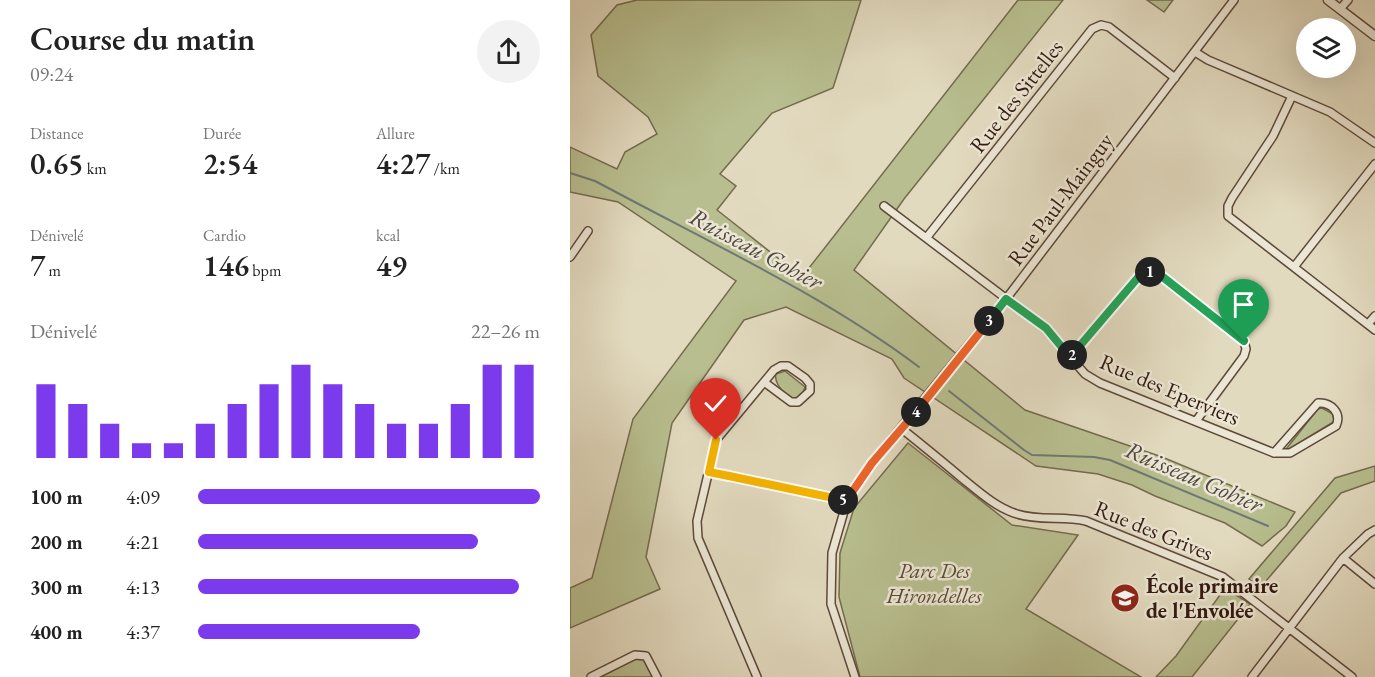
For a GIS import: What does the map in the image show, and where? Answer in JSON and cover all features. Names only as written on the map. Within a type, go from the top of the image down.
[{"type":"street","name":"Rue Paul-Mainguy","points":[[855,677],[831,604],[832,553],[846,501],[872,463],[1006,299],[1234,0]]},
{"type":"street","points":[[1328,0],[1375,36]]},
{"type":"street","points":[[1340,9],[1347,0]]},
{"type":"street","name":"Rue des Sittelles","points":[[927,237],[1092,29],[1101,25],[1109,27],[1175,78]]},
{"type":"street","points":[[1195,52],[1208,60],[1330,112],[1375,143]]},
{"type":"street","points":[[1292,96],[1273,136],[1228,206],[1228,216],[1375,330]]},
{"type":"street","points":[[1294,267],[1375,164]]},
{"type":"street","name":"Rue des Eperviers","points":[[884,206],[1046,328],[1085,374],[1100,383],[1274,453]]},
{"type":"street","points":[[570,257],[588,231]]},
{"type":"street","points":[[1070,357],[1141,274],[1149,272],[1159,274],[1244,341],[1246,349],[1244,356],[1196,421]]},
{"type":"street","points":[[1368,324],[1375,316]]},
{"type":"street","points":[[757,677],[698,538],[697,521],[716,440],[764,382],[774,370],[781,366],[788,366],[805,378],[810,384],[810,391],[798,402],[790,402],[764,382]]},
{"type":"street","points":[[1318,403],[1326,403],[1337,412],[1339,420],[1336,426],[1290,453],[1274,453],[1318,403]]},
{"type":"street","name":"Rue des Grives","points":[[902,429],[1004,509],[1037,517],[1072,518],[1086,521],[1223,577],[1352,677]]},
{"type":"street","points":[[709,472],[846,501]]},
{"type":"street","points":[[1252,677],[1343,558],[1368,534],[1375,531]]},
{"type":"street","points":[[1343,558],[1375,584]]},
{"type":"street","points":[[591,677],[635,655],[646,656],[657,677]]},
{"type":"green space","points":[[637,0],[861,0],[833,88],[772,113],[720,174],[736,186],[717,210],[802,277],[1018,0],[1063,0],[904,199],[854,270],[1025,410],[1162,457],[1295,512],[1286,526],[1262,546],[1225,523],[1132,485],[1098,474],[1036,466],[904,378],[892,359],[786,307],[744,320],[672,423],[646,557],[660,589],[570,628],[570,588],[592,578],[633,419],[736,281],[618,202],[570,192],[570,147],[617,169],[625,152],[657,134],[648,117],[598,76],[591,35],[617,5]]},
{"type":"green space","points":[[1147,0],[1173,0],[1164,12]]},
{"type":"green space","points":[[785,371],[805,387],[797,398],[787,395],[778,385],[776,374]]},
{"type":"green space","points":[[1322,408],[1333,414],[1335,421],[1289,449],[1287,448],[1318,409]]},
{"type":"green space","name":"Parc Des Hirondelles","points":[[908,443],[1012,525],[1078,535],[1026,609],[1141,677],[860,677],[839,597],[840,553],[854,508]]},
{"type":"green space","points":[[1375,466],[1375,481],[1341,493],[1260,588],[1249,579],[1335,478]]},
{"type":"green space","points":[[1225,588],[1250,604],[1192,677],[1156,677],[1176,656]]},
{"type":"green space","points":[[635,655],[646,656],[656,677],[591,677]]},
{"type":"waterway","name":"Ruisseau Gohier","points":[[570,173],[595,181],[768,272],[845,317],[919,367]]},
{"type":"waterway","name":"Ruisseau Gohier","points":[[949,391],[1032,455],[1094,457],[1110,460],[1268,526]]},
{"type":"place","name":"École primaire de l'Envolée","points":[[1125,598]]},
{"type":"route","points":[[716,440],[709,472],[846,501],[872,463],[1006,299],[1046,328],[1070,357],[1141,274],[1149,272],[1159,274],[1244,341]]}]
